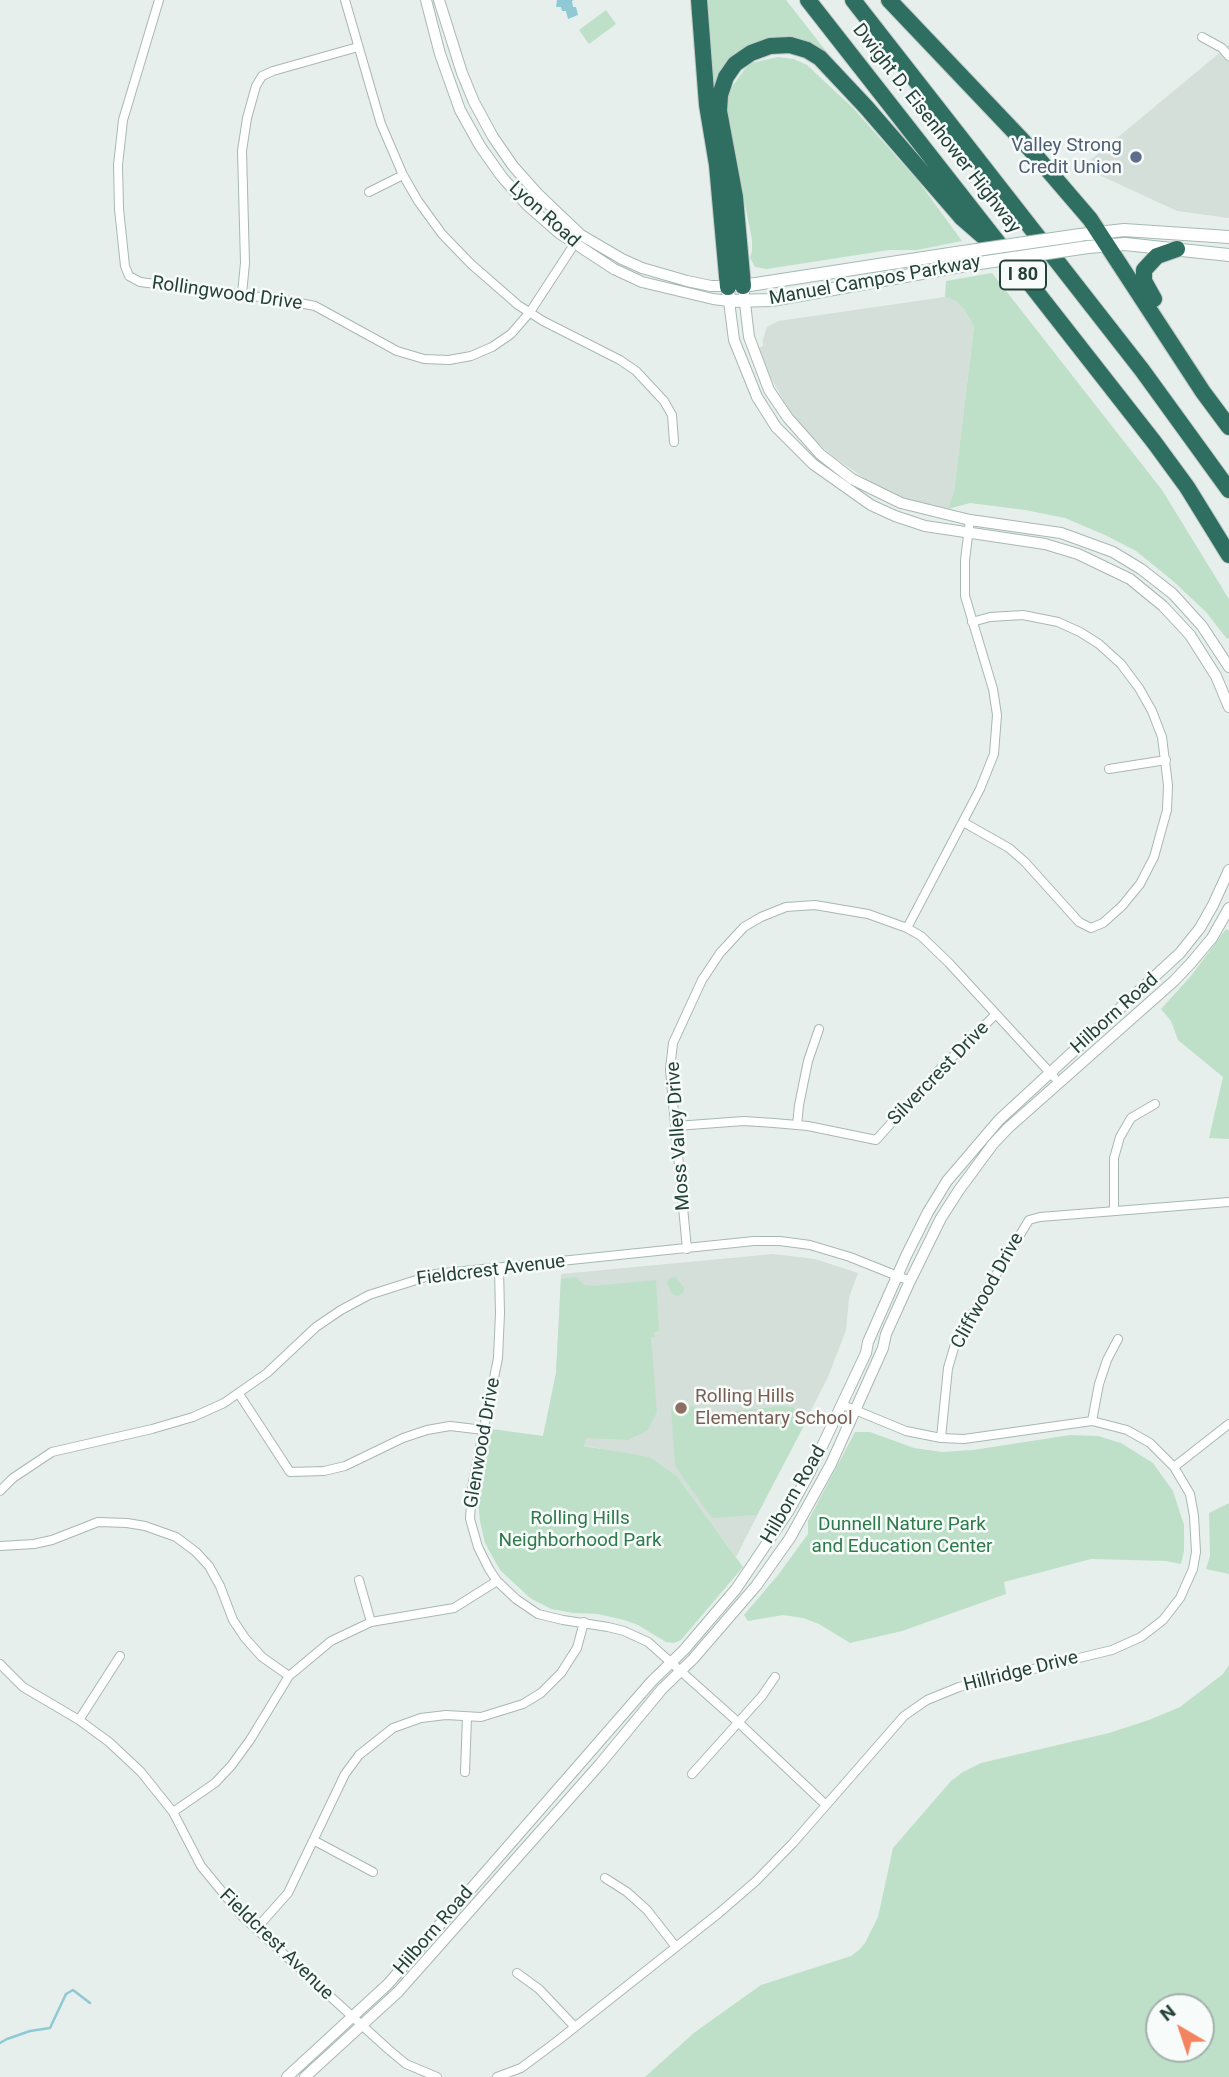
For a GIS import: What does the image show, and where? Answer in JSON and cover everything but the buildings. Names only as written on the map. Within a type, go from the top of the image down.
[{"type":"highway","points":[[699,0],[707,105],[736,294]]},
{"type":"highway","name":"Dwight D. Eisenhower Highway","points":[[808,0],[1154,442],[1187,487],[1229,555]]},
{"type":"highway","name":"Dwight D. Eisenhower Highway","points":[[853,0],[1142,370],[1229,491]]},
{"type":"highway","points":[[889,0],[1042,161],[1103,238],[1203,392],[1214,404]]},
{"type":"highway","points":[[736,294],[735,197],[719,111],[720,95],[726,77],[736,64],[751,53],[770,46],[790,46],[807,50],[827,64],[962,218],[1018,269]]},
{"type":"highway","points":[[1177,249],[1157,256],[1148,263],[1142,275],[1229,426]]},
{"type":"main road","name":"Manuel Campos Parkway","points":[[736,294],[827,291],[966,265],[1088,247],[1103,238],[1144,231],[1229,237]]},
{"type":"main road","name":"Manuel Campos Parkway","points":[[736,294],[956,253],[1080,236],[1229,256]]},
{"type":"street","name":"Rollingwood Drive","points":[[159,0],[123,120],[118,165],[119,209],[125,265],[129,276],[140,282],[315,306],[397,351],[424,359],[449,360],[471,356],[492,347],[511,334],[530,312],[581,234]]},
{"type":"street","points":[[345,0],[381,124],[403,174],[418,201],[442,234],[495,287],[530,312],[636,371],[664,401],[672,415],[674,442]]},
{"type":"street","name":"Lyon Road","points":[[426,0],[448,81],[460,110],[480,146],[502,177],[527,205],[574,244],[642,282],[715,299],[736,294]]},
{"type":"street","name":"Lyon Road","points":[[439,0],[474,102],[513,166],[537,193],[581,234],[602,248],[642,268],[736,294]]},
{"type":"street","points":[[1202,37],[1223,48],[1229,56]]},
{"type":"street","points":[[242,294],[242,151],[256,86],[262,76],[273,71],[358,47]]},
{"type":"street","points":[[369,192],[403,174]]},
{"type":"street","points":[[736,294],[769,390],[788,418],[820,454],[852,478],[901,503],[971,520],[1061,533],[1113,552],[1141,569],[1173,594],[1202,626],[1229,667]]},
{"type":"street","points":[[736,294],[734,340],[757,397],[776,427],[827,476],[871,505],[895,516],[925,526],[1045,544],[1078,554],[1130,579],[1163,606],[1190,635],[1216,676],[1229,707]]},
{"type":"street","points":[[907,928],[980,789],[993,754],[997,715],[993,689],[965,596],[965,560],[971,520]]},
{"type":"street","points":[[963,822],[1009,848],[1079,922],[1091,928],[1103,923],[1122,906],[1140,884],[1154,857],[1167,810],[1166,760],[1157,724],[1139,688],[1121,664],[1099,644],[1058,622],[1023,615],[989,617],[972,622]]},
{"type":"street","points":[[1109,769],[1166,760]]},
{"type":"street","name":"Hilborn Road","points":[[287,2077],[388,1984],[419,1951],[447,1914],[736,1589],[769,1542],[810,1472],[843,1405],[897,1275],[928,1212],[959,1165],[999,1120],[1180,953],[1200,928],[1229,870]]},
{"type":"street","name":"Moss Valley Drive","points":[[687,1249],[670,1069],[673,1044],[702,981],[720,953],[744,927],[761,917],[786,907],[815,905],[868,914],[907,928],[921,936],[940,954],[1058,1081]]},
{"type":"street","name":"Hilborn Road","points":[[305,2077],[398,1992],[600,1764],[662,1689],[735,1611],[785,1546],[831,1464],[910,1281],[942,1218],[993,1144],[1058,1081],[1174,981],[1212,938],[1229,908]]},
{"type":"street","name":"Silvercrest Drive","points":[[676,1126],[744,1121],[797,1125],[876,1140],[939,1070],[996,1014]]},
{"type":"street","points":[[797,1125],[808,1061],[819,1029]]},
{"type":"street","points":[[1114,1211],[1114,1158],[1120,1137],[1131,1118],[1155,1104]]},
{"type":"street","name":"Cliffwood Drive","points":[[941,1438],[948,1368],[956,1341],[1029,1220],[1229,1202]]},
{"type":"street","name":"Fieldcrest Avenue","points":[[0,1491],[13,1478],[52,1452],[192,1417],[239,1394],[267,1373],[316,1327],[341,1310],[369,1295],[435,1274],[754,1241],[800,1244],[850,1257],[910,1281]]},
{"type":"street","name":"Glenwood Drive","points":[[499,1268],[498,1358],[472,1487],[470,1519],[478,1547],[497,1581],[538,1614],[624,1631],[648,1642],[672,1661],[826,1805]]},
{"type":"street","points":[[1092,1421],[1099,1384],[1118,1339]]},
{"type":"street","points":[[239,1394],[290,1472],[324,1471],[345,1466],[403,1438],[427,1430],[450,1426],[484,1430]]},
{"type":"street","name":"Hillridge Drive","points":[[498,2077],[521,2067],[676,1947],[756,1881],[904,1716],[928,1700],[959,1687],[1112,1650],[1141,1637],[1163,1620],[1180,1598],[1193,1569],[1196,1552],[1190,1494],[1174,1467],[1150,1443],[1127,1430],[1092,1421],[964,1439],[941,1438],[906,1431],[843,1405]]},
{"type":"street","points":[[1174,1467],[1229,1424]]},
{"type":"street","points":[[0,1546],[34,1544],[98,1522],[127,1522],[176,1537],[209,1566],[233,1620],[245,1639],[262,1657],[289,1676]]},
{"type":"street","points":[[359,1580],[371,1622]]},
{"type":"street","points":[[173,1812],[215,1783],[231,1766],[289,1676],[331,1641],[371,1622],[454,1608],[497,1581]]},
{"type":"street","points":[[257,1929],[288,1893],[345,1774],[359,1755],[393,1728],[421,1718],[446,1715],[467,1717],[502,1712],[523,1704],[541,1693],[561,1673],[577,1648],[584,1622]]},
{"type":"street","points":[[79,1720],[120,1656]]},
{"type":"street","name":"Fieldcrest Avenue","points":[[0,1664],[23,1687],[79,1720],[109,1742],[141,1772],[173,1812],[201,1866],[227,1899],[352,2017]]},
{"type":"street","points":[[692,1774],[739,1723],[775,1677]]},
{"type":"street","points":[[465,1772],[467,1717]]},
{"type":"street","points":[[315,1841],[373,1872]]},
{"type":"street","points":[[605,1878],[627,1892],[647,1910],[676,1947]]},
{"type":"street","points":[[517,1973],[539,1989],[574,2026]]},
{"type":"street","points":[[352,2017],[406,2064],[437,2077]]},
{"type":"shaded area","points":[[1229,45],[1229,218],[1177,211],[1082,167]]},
{"type":"shaded area","points":[[945,297],[956,301],[964,309],[974,327],[954,491],[948,509],[903,498],[877,487],[834,457],[808,434],[789,410],[770,376],[759,348],[763,346],[767,327],[778,321]]},
{"type":"shaded area","name":"Rolling Hills Elementary School","points":[[773,1254],[815,1259],[858,1273],[849,1298],[846,1330],[828,1377],[736,1557],[677,1476],[650,1457],[543,1437],[556,1373],[561,1274]]},
{"type":"green space","points":[[704,0],[786,0],[833,60],[815,50],[766,42],[712,97]]},
{"type":"green space","points":[[606,10],[616,24],[589,44],[579,30]]},
{"type":"green space","points":[[778,57],[794,59],[807,65],[852,107],[919,182],[962,241],[917,250],[889,250],[767,269],[755,267],[750,258],[752,240],[725,103],[727,94],[751,63]]},
{"type":"green space","points":[[992,273],[1162,490],[1229,599],[1229,638],[1227,639],[1206,612],[1173,581],[1136,551],[1105,535],[1065,518],[1025,510],[970,503],[948,509],[954,491],[974,327],[964,309],[956,301],[945,297],[946,281]]},
{"type":"green space","points":[[1226,929],[1229,931],[1229,1139],[1209,1138],[1223,1077],[1178,1040],[1171,1021],[1161,1009],[1191,976]]},
{"type":"green space","name":"Rolling Hills Neighborhood Park","points":[[576,1277],[584,1285],[593,1286],[656,1280],[659,1331],[654,1332],[655,1337],[651,1337],[657,1412],[647,1431],[628,1440],[586,1438],[584,1446],[650,1457],[677,1476],[743,1567],[681,1640],[674,1643],[666,1642],[624,1620],[551,1609],[530,1598],[500,1570],[485,1543],[478,1502],[492,1429],[543,1436],[556,1373],[561,1279]]},
{"type":"green space","points":[[675,1277],[684,1287],[683,1293],[678,1296],[672,1294],[667,1283],[669,1278]]},
{"type":"green space","points":[[695,1406],[696,1425],[710,1424],[726,1412],[783,1406],[792,1407],[808,1418],[757,1515],[712,1518],[675,1466],[671,1408]]},
{"type":"green space","name":"Dunnell Nature Park and Education Center","points":[[855,1432],[870,1432],[914,1448],[942,1452],[1070,1435],[1098,1436],[1121,1443],[1153,1463],[1173,1491],[1184,1525],[1181,1564],[1166,1561],[1091,1559],[1004,1582],[1006,1594],[902,1631],[850,1643],[819,1624],[803,1618],[783,1615],[748,1621],[744,1615],[808,1534],[808,1521]]},
{"type":"green space","points":[[1229,1503],[1229,1574],[1206,1569],[1210,1556],[1209,1513]]},
{"type":"green space","points":[[1229,1665],[1229,2077],[645,2077],[695,2032],[761,1985],[851,1956],[859,1950],[878,1917],[893,1848],[951,1781],[963,1772],[981,1763],[1109,1733],[1180,1707],[1223,1674]]},
{"type":"water","points":[[557,0],[574,0],[573,7],[576,7],[578,15],[568,19],[566,11],[556,7]]},
{"type":"waterway","points":[[0,2043],[30,2031],[50,2028],[66,1994],[73,1990],[90,2003]]},
{"type":"place","name":"Valley Strong Credit Union","points":[[1136,157]]},
{"type":"place","name":"Rolling Hills Elementary School","points":[[681,1408]]}]
